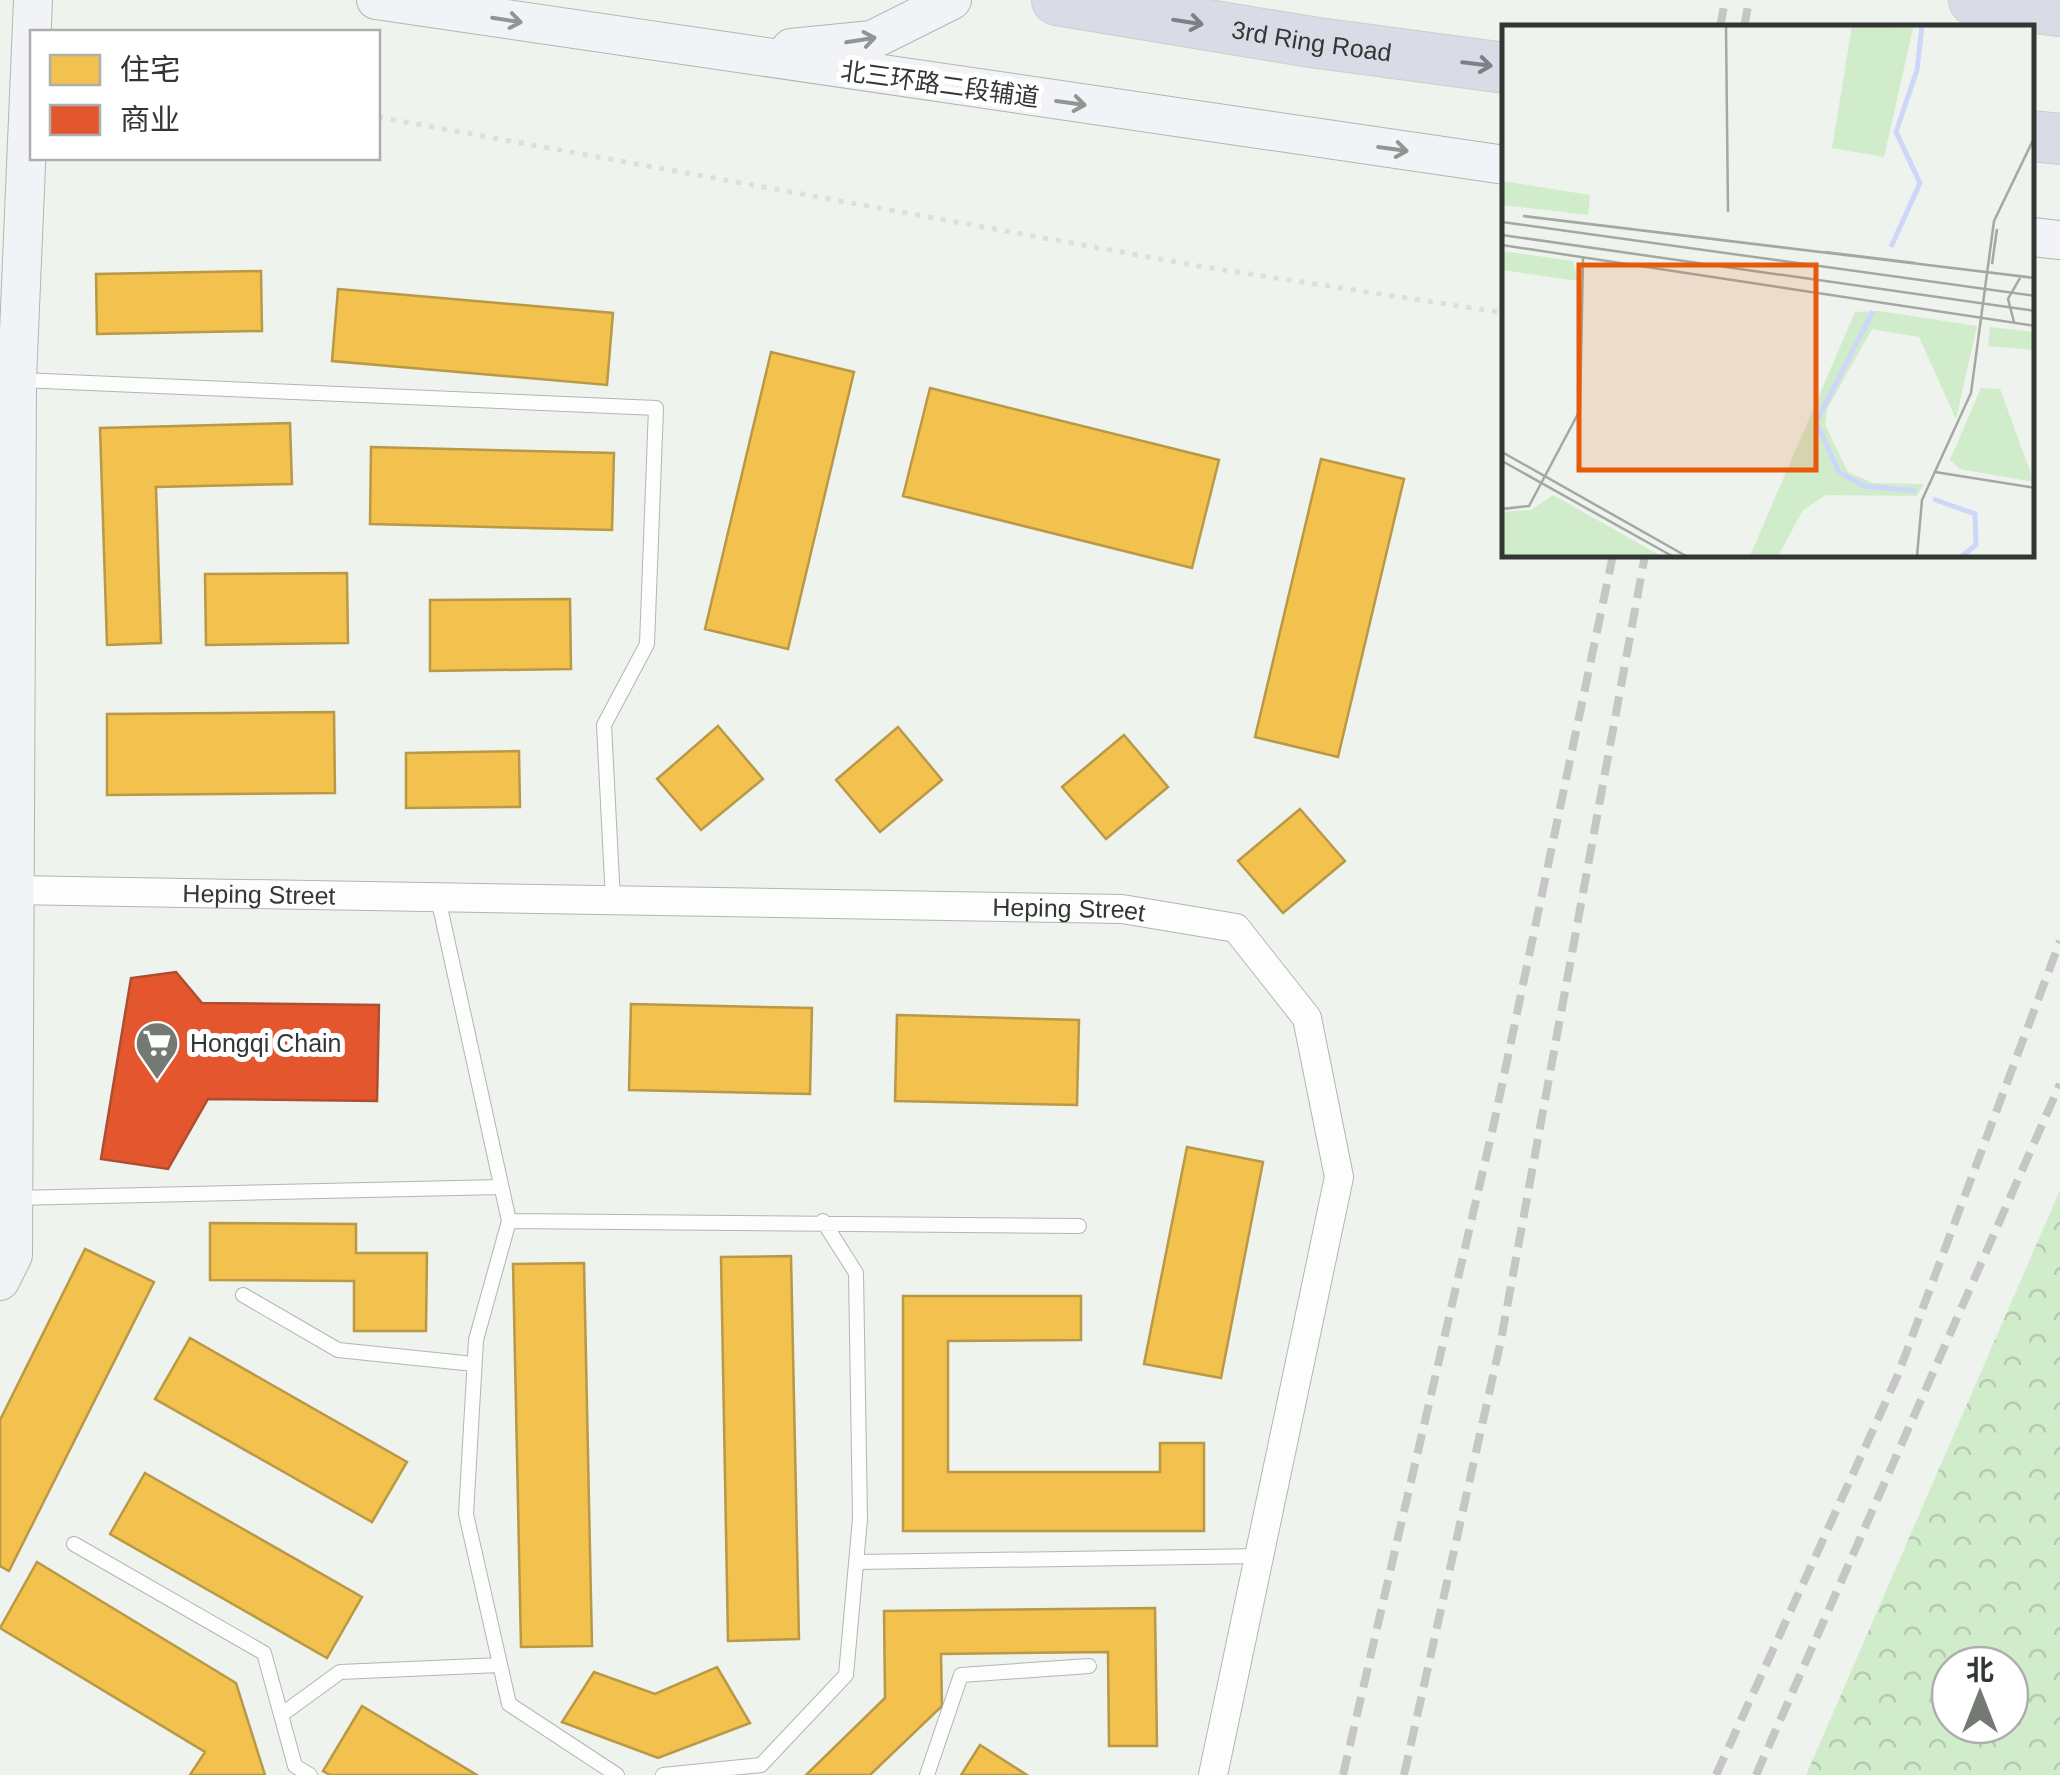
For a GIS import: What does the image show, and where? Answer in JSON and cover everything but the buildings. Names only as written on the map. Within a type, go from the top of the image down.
[{"type":"highway","name":"3rd Ring Road","points":[[1057,0],[1311,42],[1502,68]]},
{"type":"highway","points":[[1974,0],[2060,11]]},
{"type":"highway","points":[[2035,136],[2060,139]]},
{"type":"main road","points":[[32,30],[33,0]]},
{"type":"main road","name":"北三环路二段辅道","points":[[376,0],[1502,165]]},
{"type":"main road","points":[[729,53],[872,40],[952,0]]},
{"type":"main road","points":[[0,1281],[13,1255],[17,379],[30,71]]},
{"type":"main road","points":[[2035,237],[2060,240]]},
{"type":"street","name":"Heping Street","points":[[14,890],[1122,910],[1236,928],[1308,1018],[1339,1177],[1213,1775]]},
{"type":"lane","points":[[17,379],[656,408],[646,644],[604,725],[613,901]]},
{"type":"lane","points":[[438,898],[509,1221],[476,1340],[466,1514],[509,1704],[617,1775]]},
{"type":"lane","points":[[13,1198],[501,1187]]},
{"type":"lane","points":[[509,1221],[1079,1226]]},
{"type":"lane","points":[[663,1775],[722,1772],[761,1765],[846,1676],[860,1519],[856,1274],[823,1221]]},
{"type":"lane","points":[[243,1296],[338,1350],[474,1364]]},
{"type":"lane","points":[[74,1544],[264,1653],[295,1766],[310,1775]]},
{"type":"lane","points":[[857,1562],[1261,1556]]},
{"type":"lane","points":[[281,1716],[340,1672],[500,1665]]},
{"type":"lane","points":[[927,1775],[960,1676],[1088,1666]]},
{"type":"path","points":[[380,117],[1204,266],[1502,313]]},
{"type":"green space","points":[[2060,1190],[2060,1775],[1806,1775]]},
{"type":"railway","points":[[1721,25],[1725,0]]},
{"type":"railway","points":[[1745,25],[1749,0]]},
{"type":"railway","points":[[1343,1775],[1494,1123],[1612,558]]},
{"type":"railway","points":[[1404,1775],[1501,1340],[1644,558]]},
{"type":"railway","points":[[1716,1775],[1897,1377],[2060,941]]},
{"type":"railway","points":[[1756,1775],[2060,1084]]},
{"type":"place","name":"Hongqi Chain","points":[[157,1081]]}]
